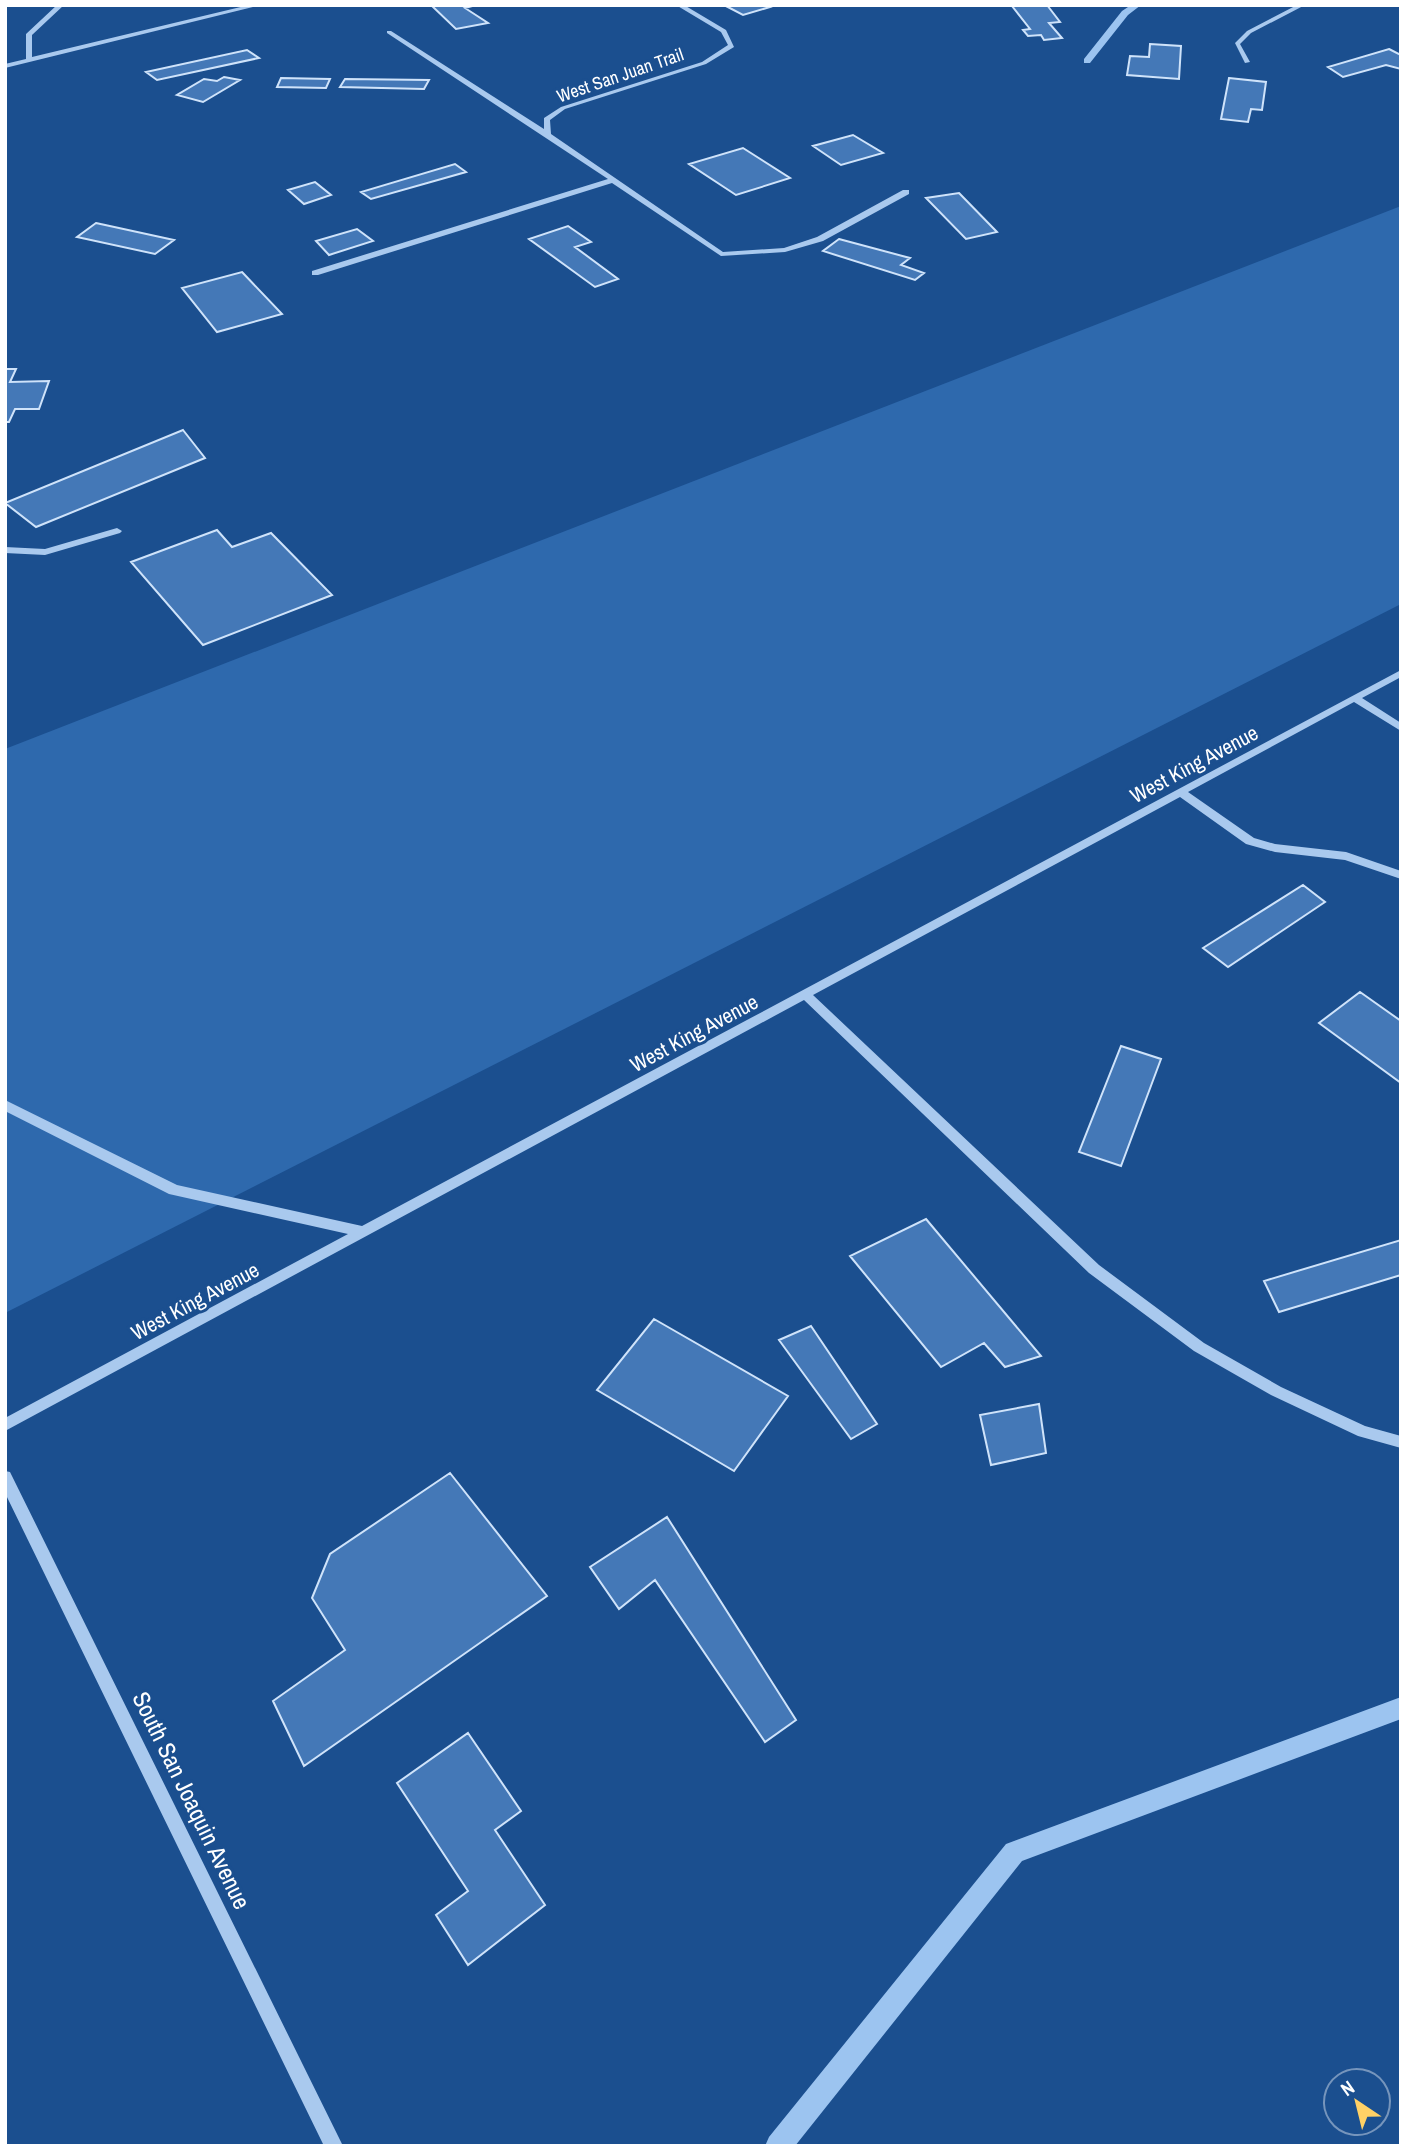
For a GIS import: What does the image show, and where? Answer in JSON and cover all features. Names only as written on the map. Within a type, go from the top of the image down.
[{"type":"street","points":[[29,60],[29,34],[61,5]]},
{"type":"street","points":[[5,66],[258,5]]},
{"type":"street","name":"West San Juan Trail","points":[[679,5],[724,31],[732,46],[704,63],[563,108],[546,119],[548,135],[721,254]]},
{"type":"street","points":[[1247,62],[1237,44],[1250,32],[1302,5]]},
{"type":"street","points":[[389,32],[548,135]]},
{"type":"street","points":[[315,272],[613,180]]},
{"type":"street","points":[[5,550],[46,552],[117,531]]},
{"type":"street","name":"West King Avenue","points":[[5,1425],[1401,673]]},
{"type":"street","points":[[1356,699],[1401,728]]},
{"type":"street","points":[[1182,793],[1250,841],[1275,848],[1346,856],[1401,875]]},
{"type":"street","points":[[806,995],[1094,1269],[1199,1348],[1276,1391],[1363,1432],[1401,1442]]},
{"type":"street","points":[[5,1105],[174,1190],[365,1232]]},
{"type":"street","name":"South San Joaquin Avenue","points":[[5,1476],[334,2146]]},
{"type":"lane","points":[[721,254],[785,250],[820,239],[906,192]]},
{"type":"shaded area","points":[[1401,206],[1401,604],[7,1312],[5,749]]},
{"type":"building","points":[[431,5],[476,5],[465,8],[488,23],[456,29]]},
{"type":"building","points":[[724,5],[766,5],[770,7],[743,15]]},
{"type":"building","points":[[1047,5],[1060,22],[1049,23],[1062,38],[1044,40],[1041,35],[1028,36],[1023,30],[1030,29],[1012,6]]},
{"type":"building","points":[[1150,44],[1181,46],[1179,79],[1127,75],[1130,56],[1149,57]]},
{"type":"building","points":[[1389,49],[1401,55],[1401,69],[1386,65],[1343,77],[1328,67]]},
{"type":"building","points":[[247,50],[259,58],[157,80],[146,72]]},
{"type":"building","points":[[224,77],[240,80],[203,102],[177,95],[204,79],[217,81]]},
{"type":"building","points":[[281,78],[330,79],[326,88],[277,87]]},
{"type":"building","points":[[1229,78],[1266,82],[1262,110],[1251,109],[1248,122],[1221,119]]},
{"type":"building","points":[[345,79],[429,80],[424,89],[340,87]]},
{"type":"building","points":[[853,135],[883,153],[841,165],[813,146]]},
{"type":"building","points":[[743,148],[790,178],[736,195],[689,164]]},
{"type":"building","points":[[455,164],[466,172],[371,199],[361,192]]},
{"type":"building","points":[[315,182],[331,195],[304,204],[288,190]]},
{"type":"building","points":[[959,193],[997,232],[966,239],[926,198]]},
{"type":"building","points":[[96,223],[174,240],[155,254],[77,237]]},
{"type":"building","points":[[568,226],[591,242],[575,247],[618,279],[595,287],[529,239]]},
{"type":"building","points":[[357,229],[373,241],[329,255],[316,241]]},
{"type":"building","points":[[839,239],[910,258],[901,265],[924,273],[915,280],[823,251]]},
{"type":"building","points":[[242,272],[282,314],[217,332],[182,288]]},
{"type":"building","points":[[5,369],[16,369],[10,382],[49,381],[39,409],[15,409],[9,422],[5,422]]},
{"type":"building","points":[[183,430],[205,458],[36,527],[5,503]]},
{"type":"building","points":[[217,530],[232,547],[271,533],[332,595],[203,645],[131,562]]},
{"type":"building","points":[[1303,885],[1325,902],[1228,967],[1203,948]]},
{"type":"building","points":[[1360,992],[1401,1021],[1401,1083],[1319,1023]]},
{"type":"building","points":[[1121,1046],[1161,1059],[1121,1166],[1079,1152]]},
{"type":"building","points":[[926,1219],[1041,1356],[1005,1367],[984,1343],[941,1367],[850,1256]]},
{"type":"building","points":[[1401,1240],[1401,1275],[1279,1312],[1264,1281]]},
{"type":"building","points":[[654,1319],[788,1396],[734,1471],[597,1390]]},
{"type":"building","points":[[811,1326],[877,1424],[851,1439],[779,1340]]},
{"type":"building","points":[[1039,1404],[1046,1453],[991,1465],[980,1415]]},
{"type":"building","points":[[450,1473],[547,1596],[304,1766],[273,1701],[345,1650],[312,1598],[330,1554]]},
{"type":"building","points":[[667,1517],[796,1720],[765,1742],[655,1580],[619,1609],[590,1567]]},
{"type":"building","points":[[468,1733],[521,1811],[495,1830],[545,1905],[468,1965],[436,1915],[468,1891],[397,1783]]},
{"type":"waterway","points":[[1087,61],[1125,13],[1137,5]]},
{"type":"waterway","points":[[778,2146],[1014,1852],[1401,1708]]}]
